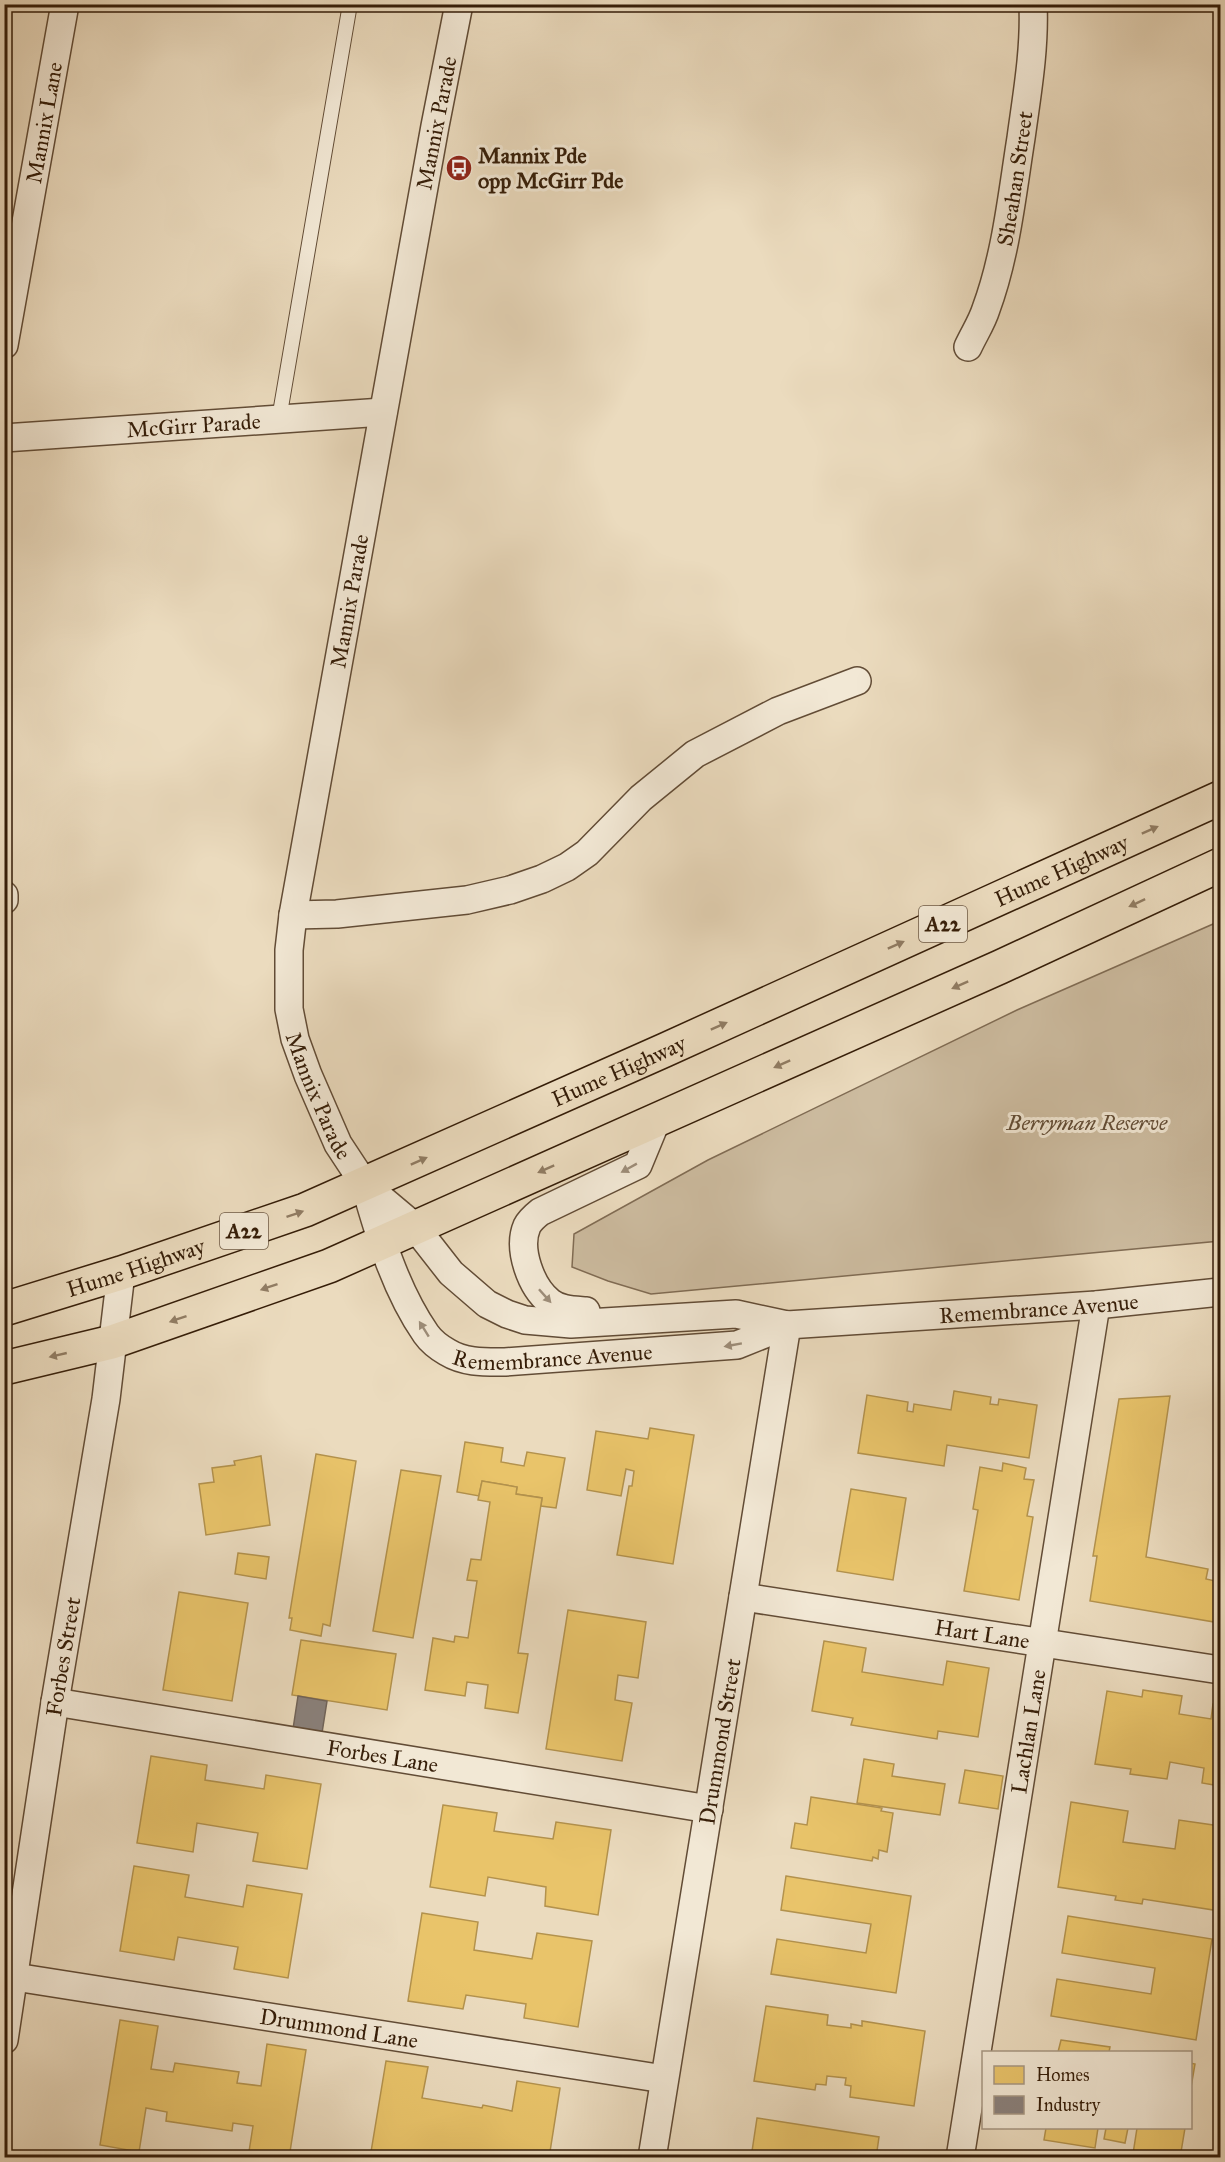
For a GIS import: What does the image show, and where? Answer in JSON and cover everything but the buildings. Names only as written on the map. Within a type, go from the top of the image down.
[{"type":"highway","name":"Hume Highway","points":[[4,1309],[121,1273],[305,1210],[365,1185],[1221,798]]},
{"type":"highway","points":[[4,1368],[112,1342],[329,1266],[989,972],[1221,865]]},
{"type":"street","name":"Mannix Lane","points":[[4,345],[64,4]]},
{"type":"street","name":"Mannix Parade","points":[[415,1227],[365,1185],[338,1144],[295,1039],[288,977],[293,915],[459,4]]},
{"type":"street","name":"Sheahan Street","points":[[968,347],[986,311],[999,264],[1027,98],[1034,31],[1033,4]]},
{"type":"street","name":"McGirr Parade","points":[[4,438],[383,412]]},
{"type":"street","points":[[293,915],[337,914],[467,900],[510,890],[542,879],[567,867],[587,853],[641,798],[695,754],[778,711],[857,681]]},
{"type":"street","points":[[4,895],[4,900]]},
{"type":"street","name":"Remembrance Avenue","points":[[657,1119],[638,1165],[540,1212],[528,1223],[524,1236],[524,1247],[534,1280],[541,1293],[551,1303],[565,1310],[662,1318]]},
{"type":"street","name":"Mannix Parade","points":[[365,1185],[381,1242]]},
{"type":"street","name":"Remembrance Avenue","points":[[415,1227],[458,1280],[487,1304],[525,1320],[572,1324],[736,1314],[787,1325],[1096,1305],[1221,1292]]},
{"type":"street","name":"Remembrance Avenue","points":[[381,1242],[408,1302],[427,1336],[448,1353],[471,1362],[505,1362],[737,1346],[787,1325]]},
{"type":"street","name":"Forbes Street","points":[[4,2040],[55,1702],[106,1400],[121,1273]]},
{"type":"street","name":"Lachlan Lane","points":[[960,2157],[1096,1305]]},
{"type":"street","name":"Drummond Street","points":[[652,2157],[787,1325]]},
{"type":"street","name":"Hart Lane","points":[[743,1597],[1221,1670]]},
{"type":"street","name":"Forbes Lane","points":[[55,1702],[709,1809]]},
{"type":"street","name":"Drummond Lane","points":[[15,1977],[664,2079]]},
{"type":"lane","points":[[279,419],[350,4]]},
{"type":"green space","name":"Berryman Reserve","points":[[1220,921],[1220,1241],[651,1294],[572,1267],[574,1234],[708,1160],[1017,1010]]},
{"type":"place","name":"Mannix Pde opp McGirr Pde","points":[[459,168]]}]
